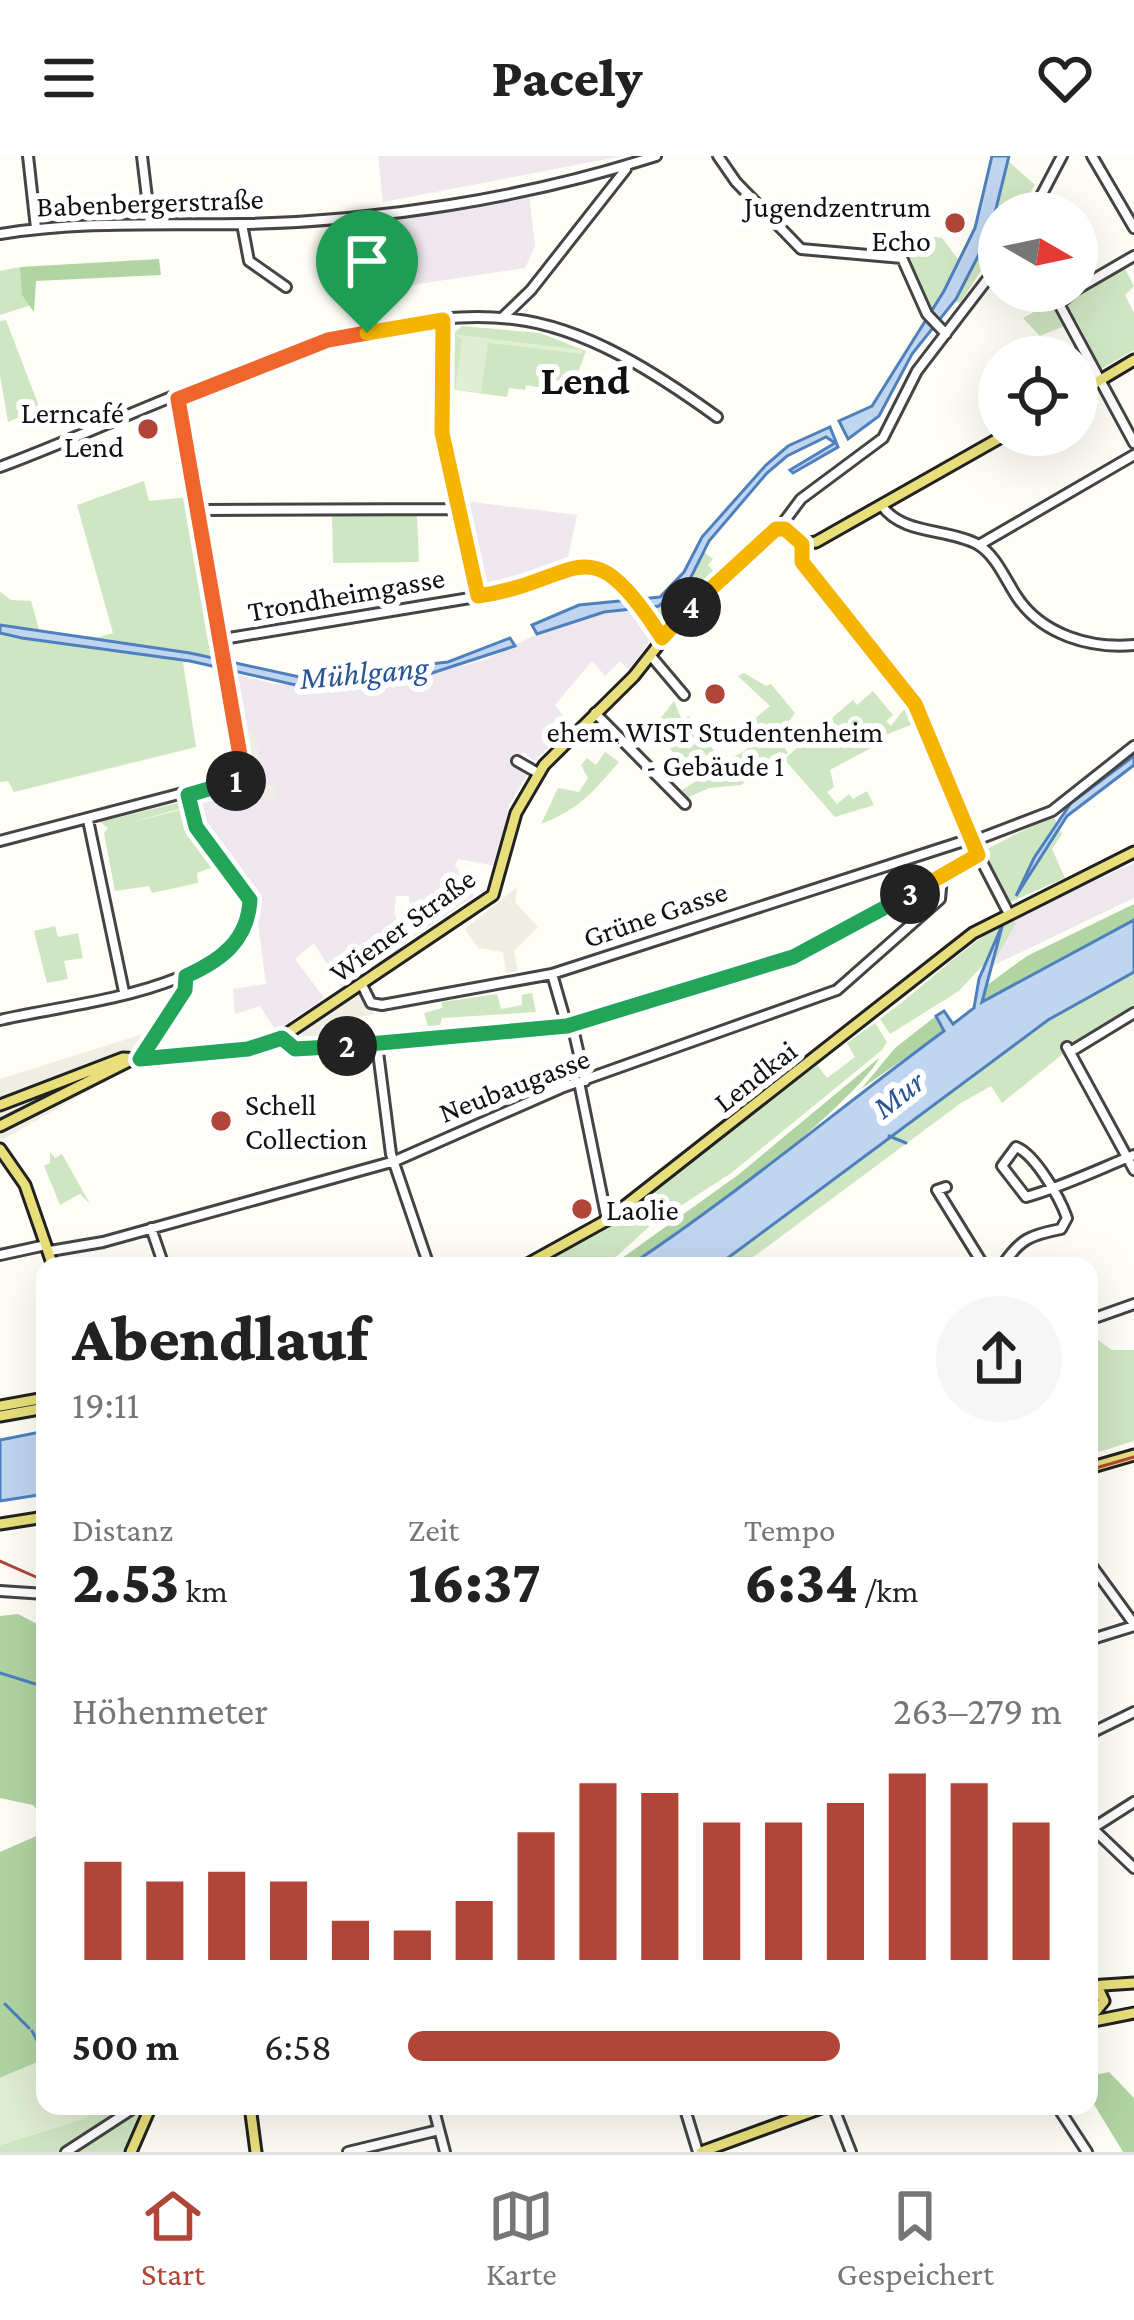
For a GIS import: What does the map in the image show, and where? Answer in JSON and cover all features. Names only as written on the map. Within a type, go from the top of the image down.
[{"type":"main road","points":[[1100,381],[1134,360]]},
{"type":"main road","points":[[780,527],[802,544],[882,506],[978,451]]},
{"type":"main road","name":"Wiener Straße","points":[[89,1073],[138,1059],[248,1049],[282,1038],[493,895],[517,813],[538,773],[651,656],[662,638],[780,527]]},
{"type":"main road","name":"Lendkai","points":[[540,1257],[608,1220],[917,982],[965,939],[1008,912],[1134,852]]},
{"type":"main road","points":[[0,1105],[89,1073]]},
{"type":"main road","points":[[0,1126],[89,1073]]},
{"type":"main road","points":[[0,1148],[26,1185],[51,1257]]},
{"type":"main road","points":[[0,1406],[36,1400]]},
{"type":"main road","points":[[0,1416],[36,1410]]},
{"type":"main road","points":[[1098,1465],[1134,1455]]},
{"type":"main road","points":[[0,1524],[36,1518]]},
{"type":"main road","points":[[1098,1986],[1134,1983]]},
{"type":"main road","points":[[1098,2019],[1134,2013]]},
{"type":"main road","points":[[131,2152],[148,2115]]},
{"type":"main road","points":[[251,2115],[256,2152]]},
{"type":"main road","points":[[700,2152],[805,2115]]},
{"type":"street","points":[[28,156],[36,228]]},
{"type":"street","points":[[142,156],[151,223]]},
{"type":"street","name":"Babenbergerstraße","points":[[0,234],[151,223],[242,224],[379,212],[594,173],[656,156]]},
{"type":"street","points":[[718,156],[735,182],[801,249],[902,258],[927,314],[946,334]]},
{"type":"street","points":[[1043,192],[1062,156]]},
{"type":"street","points":[[1092,156],[1134,228]]},
{"type":"street","points":[[501,318],[518,305],[632,164]]},
{"type":"street","points":[[594,173],[607,191]]},
{"type":"street","points":[[242,224],[249,260],[286,287]]},
{"type":"street","points":[[1098,277],[1134,256]]},
{"type":"street","name":"Wiener Straße","points":[[780,527],[801,500],[883,438],[912,379],[978,292]]},
{"type":"street","points":[[518,305],[532,323]]},
{"type":"street","points":[[1063,312],[1134,443]]},
{"type":"street","points":[[0,467],[328,340],[443,320],[501,318],[532,323],[642,368],[717,417]]},
{"type":"street","points":[[443,320],[442,433],[478,596]]},
{"type":"street","points":[[0,841],[234,782],[242,767],[178,399]]},
{"type":"street","points":[[980,545],[1134,455]]},
{"type":"street","points":[[882,506],[899,522],[980,545],[1031,615],[1095,646],[1134,645]]},
{"type":"street","points":[[200,510],[458,509]]},
{"type":"street","points":[[802,544],[802,562],[915,704],[970,841],[1008,912]]},
{"type":"street","name":"Trondheimgasse","points":[[223,639],[506,592],[583,563],[610,572],[662,638]]},
{"type":"street","points":[[651,656],[684,695]]},
{"type":"street","points":[[595,713],[685,803]]},
{"type":"street","name":"Grüne Gasse","points":[[362,985],[371,1003],[382,1005],[552,974],[1052,811],[1134,746]]},
{"type":"street","points":[[517,761],[538,773]]},
{"type":"street","points":[[0,1020],[186,976],[229,951],[250,907],[196,827],[188,795]]},
{"type":"street","points":[[88,820],[124,992]]},
{"type":"street","points":[[282,1038],[295,1049],[569,1025],[793,957],[978,855]]},
{"type":"street","name":"Neubaugasse","points":[[0,1255],[151,1228],[395,1161],[582,1082],[851,983],[940,899],[941,877]]},
{"type":"street","points":[[552,974],[582,1082],[608,1220]]},
{"type":"street","points":[[138,1059],[185,990],[186,976]]},
{"type":"street","points":[[1134,1013],[1069,1050],[1131,1156],[1134,1170]]},
{"type":"street","points":[[377,1044],[395,1161],[426,1257]]},
{"type":"street","points":[[1007,1257],[1015,1244],[1030,1234],[1065,1224],[1066,1212],[1049,1187],[1022,1147],[1002,1161],[1020,1196],[1049,1187],[1131,1156]]},
{"type":"street","points":[[946,1187],[937,1190],[978,1257]]},
{"type":"street","points":[[151,1228],[161,1257]]},
{"type":"street","points":[[1098,1317],[1134,1304]]},
{"type":"street","points":[[1098,1575],[1134,1625],[1098,1637]]},
{"type":"street","points":[[0,1591],[36,1593]]},
{"type":"street","points":[[1098,1730],[1134,1712]]},
{"type":"street","points":[[1098,1823],[1134,1802]]},
{"type":"street","points":[[1098,1835],[1134,1868]]},
{"type":"street","points":[[66,2152],[123,2115]]},
{"type":"street","points":[[435,2115],[445,2152]]},
{"type":"street","points":[[687,2115],[700,2152]]},
{"type":"street","points":[[834,2115],[851,2152]]},
{"type":"street","points":[[1063,2115],[1087,2152]]},
{"type":"street","points":[[348,2152],[439,2130]]},
{"type":"shaded area","points":[[378,156],[623,156],[383,202]]},
{"type":"shaded area","points":[[529,195],[535,246],[525,268],[378,290],[371,221]]},
{"type":"shaded area","points":[[465,501],[577,515],[568,557],[486,587]]},
{"type":"shaded area","points":[[621,609],[639,614],[651,639],[629,670],[620,661],[605,676],[592,661],[555,705],[571,726],[534,761],[524,752],[519,756],[515,766],[528,774],[509,805],[496,866],[458,859],[455,865],[474,896],[413,937],[409,896],[396,896],[394,913],[408,942],[384,960],[341,987],[314,943],[295,959],[324,998],[276,1031],[260,1006],[235,1014],[233,989],[266,984],[255,899],[201,824],[196,801],[241,787],[246,735],[236,674],[274,684],[344,685],[429,674],[485,660],[549,628]]},
{"type":"shaded area","points":[[255,733],[263,786],[273,785],[276,796],[246,807],[242,737]]},
{"type":"shaded area","points":[[1134,863],[1134,898],[992,966],[1015,924],[1011,919]]},
{"type":"shaded area","points":[[517,887],[515,902],[538,927],[514,951],[518,971],[506,973],[503,952],[478,948],[465,929]]},
{"type":"shaded area","points":[[359,994],[375,1014],[321,1026],[322,1045],[292,1045],[292,1036]]},
{"type":"shaded area","points":[[143,1034],[134,1065],[0,1141],[0,1079]]},
{"type":"green space","points":[[1007,160],[1035,185],[1031,192],[1000,192]]},
{"type":"green space","points":[[928,236],[942,238],[960,262],[930,312],[906,252]]},
{"type":"green space","points":[[978,256],[978,275],[960,303],[955,301]]},
{"type":"green space","points":[[159,259],[161,275],[36,281],[34,312],[22,295],[20,267]]},
{"type":"green space","points":[[1122,263],[1134,286],[1125,295],[1134,313],[1134,350],[1101,369],[1098,336],[1084,336],[1077,321],[1040,336],[1023,318],[1034,312],[1098,312],[1098,276]]},
{"type":"green space","points":[[20,267],[31,305],[0,315],[0,271]]},
{"type":"green space","points":[[6,320],[40,409],[8,422],[0,375],[0,321]]},
{"type":"green space","points":[[462,326],[540,333],[586,351],[570,394],[526,385],[525,390],[509,388],[507,397],[449,389],[453,334]]},
{"type":"green space","points":[[454,334],[583,350],[582,354],[488,343],[481,393],[455,389],[462,340]]},
{"type":"green space","points":[[144,481],[149,501],[190,497],[219,660],[183,662],[196,747],[14,792],[8,781],[0,782],[0,592],[11,600],[31,601],[40,633],[99,637],[113,633],[77,505]]},
{"type":"green space","points":[[332,515],[417,515],[419,562],[333,563]]},
{"type":"green space","points":[[704,552],[713,559],[708,565],[716,574],[660,622],[649,610],[690,580]]},
{"type":"green space","points":[[744,673],[766,686],[771,684],[795,713],[778,737],[788,753],[741,785],[709,788],[687,798],[682,790],[755,744],[742,729],[770,706],[738,676]]},
{"type":"green space","points":[[873,691],[893,715],[886,721],[891,726],[905,708],[913,724],[881,737],[882,742],[830,770],[834,787],[827,792],[837,804],[849,794],[853,799],[867,791],[874,805],[835,817],[784,759],[853,700],[857,705]]},
{"type":"green space","points":[[674,701],[682,720],[689,716],[714,751],[685,767],[653,728]]},
{"type":"green space","points":[[605,752],[619,762],[577,805],[541,824],[558,788],[579,792],[588,778],[581,765],[587,758],[596,765]]},
{"type":"green space","points":[[181,802],[183,808],[128,823],[188,808],[221,864],[197,873],[198,883],[152,893],[149,886],[115,891],[104,833],[108,828],[100,822]]},
{"type":"green space","points":[[1053,815],[1062,834],[1052,849],[1065,878],[1010,902],[984,856],[987,849]]},
{"type":"green space","points":[[1134,904],[1134,920],[982,1003],[983,988],[1027,956]]},
{"type":"green space","points":[[1011,919],[1016,923],[992,966],[982,966],[959,991],[890,1034],[880,1019],[976,941]]},
{"type":"green space","points":[[55,926],[58,937],[78,933],[83,958],[64,961],[68,979],[47,983],[34,931]]},
{"type":"green space","points":[[1134,972],[1134,1011],[1070,1048],[1002,1103],[991,1086],[961,1103],[753,1257],[729,1257],[1048,1020]]},
{"type":"green space","points":[[532,993],[536,1012],[442,1018],[440,1025],[428,1026],[424,1013],[442,1008],[442,1002],[497,994],[501,1009],[522,1005],[522,995]]},
{"type":"green space","points":[[936,1016],[945,1030],[861,1089],[895,1048]]},
{"type":"green space","points":[[875,1023],[887,1042],[730,1174],[651,1225],[617,1256],[555,1257],[608,1226],[817,1065],[827,1078],[855,1057],[847,1043]]},
{"type":"green space","points":[[879,1058],[839,1104],[722,1204],[652,1255],[624,1257],[738,1175]]},
{"type":"green space","points":[[50,1152],[55,1158],[62,1154],[90,1204],[80,1194],[60,1205],[44,1166],[50,1163]]},
{"type":"green space","points":[[1098,1340],[1112,1350],[1134,1350],[1134,1441],[1098,1452]]},
{"type":"green space","points":[[18,1614],[36,1623],[36,1809],[0,1798],[0,1616]]},
{"type":"green space","points":[[36,1836],[36,2063],[0,2078],[0,1852]]},
{"type":"green space","points":[[36,2063],[36,2115],[89,2115],[0,2145],[0,2078]]},
{"type":"green space","points":[[1109,2072],[1134,2098],[1134,2152],[1123,2152],[1098,2111],[1098,2074]]},
{"type":"green space","points":[[138,2115],[123,2152],[0,2152],[0,2145],[82,2119]]},
{"type":"water","points":[[992,156],[1009,156],[1000,192],[984,192]]},
{"type":"water","points":[[978,215],[978,256],[956,299],[912,354],[879,416],[848,439],[839,421],[872,406],[944,291]]},
{"type":"water","points":[[830,427],[838,447],[793,473],[790,470],[835,443],[826,437],[787,456],[767,473],[709,541],[690,579],[659,606],[604,612],[537,634],[532,625],[579,605],[660,597],[684,572],[702,537],[766,465],[788,446]]},
{"type":"water","name":"Mühlgang","points":[[0,625],[190,653],[304,678],[448,662],[510,638],[515,646],[429,674],[300,686],[190,661],[22,638],[0,633]]},
{"type":"water","points":[[1134,756],[1134,765],[1067,816],[1016,896],[1034,858],[1071,803]]},
{"type":"water","name":"Mur","points":[[1134,920],[1134,972],[1048,1020],[729,1257],[642,1257],[944,1031],[936,1016],[944,1011],[953,1024],[974,1008],[979,979],[1003,923],[982,1002]]},
{"type":"water","points":[[36,1433],[36,1495],[0,1501],[0,1440]]},
{"type":"waterway","points":[[889,1136],[906,1143]]},
{"type":"waterway","points":[[0,1673],[36,1684]]},
{"type":"waterway","points":[[5,2004],[29,2028]]},
{"type":"waterway","points":[[32,2031],[36,2038]]},
{"type":"tram line","points":[[1098,1467],[1134,1457]]},
{"type":"tram line","points":[[0,1561],[36,1577]]},
{"type":"place","name":"Jugendzentrum Echo","points":[[955,223]]},
{"type":"place","name":"Lerncafé Lend","points":[[148,429]]},
{"type":"place","name":"ehem. WIST Studentenheim - Gebäude 1","points":[[715,694]]},
{"type":"place","name":"Schell Collection","points":[[221,1121]]},
{"type":"place","name":"Laolie","points":[[582,1209]]},
{"type":"district","name":"Lend","points":[[585,379]]},
{"type":"route","points":[[443,320],[442,433],[478,596],[506,592],[557,570],[592,564],[610,572],[662,638],[772,531],[785,529],[802,544],[802,562],[915,704],[978,855],[793,957],[567,1026],[295,1049],[282,1038],[248,1049],[140,1059],[185,990],[186,976],[229,951],[250,907],[250,900],[196,827],[188,795],[234,782],[242,767],[178,399],[328,340],[367,333],[443,320]]}]
